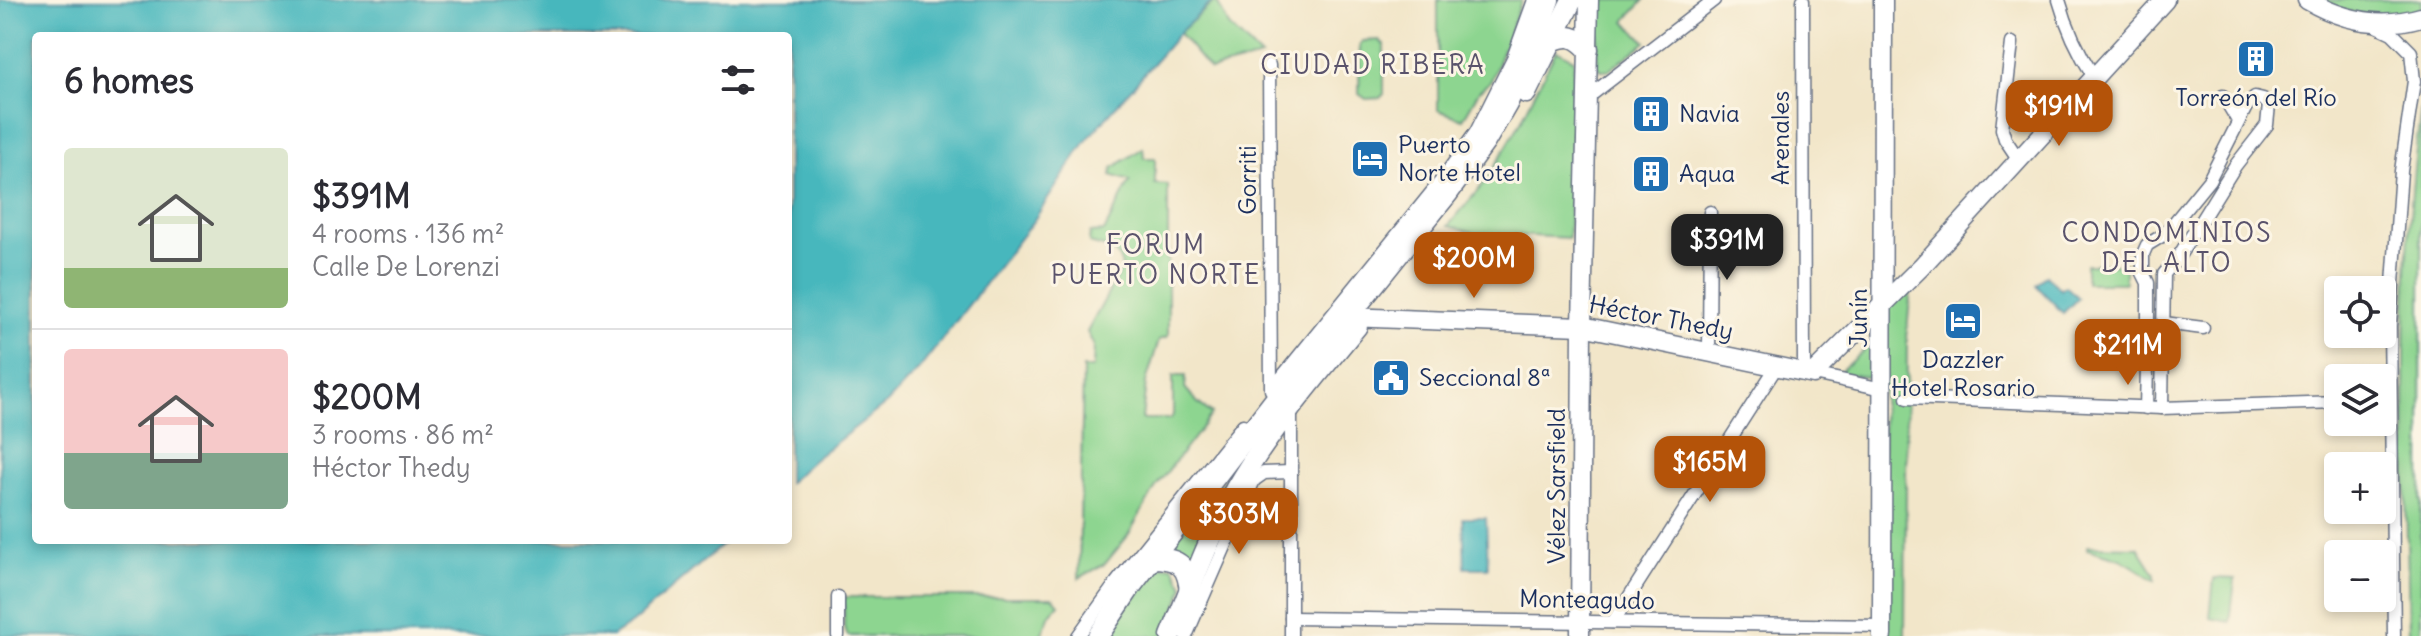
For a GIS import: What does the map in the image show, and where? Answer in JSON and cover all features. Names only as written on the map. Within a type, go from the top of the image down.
[{"type":"main road","points":[[1171,636],[1241,479],[1291,408],[1348,317],[1485,142],[1513,90],[1549,0]]},
{"type":"main road","points":[[1098,636],[1124,584],[1153,558],[1280,393],[1495,147],[1519,109],[1572,0]]},
{"type":"main road","name":"Vélez Sarsfield","points":[[1580,629],[1589,0]]},
{"type":"main road","name":"Junín","points":[[1882,631],[1883,389],[1880,306],[1883,0]]},
{"type":"main road","points":[[1808,373],[1921,267],[2165,0]]},
{"type":"main road","points":[[2307,0],[2334,15],[2366,22],[2391,23],[2421,17]]},
{"type":"main road","points":[[1552,41],[1564,36],[1572,37],[1588,49]]},
{"type":"main road","name":"Héctor Thedy","points":[[1348,317],[1582,326],[1808,373]]},
{"type":"main road","points":[[1153,558],[1168,558],[1181,565],[1189,577],[1190,592]]},
{"type":"street","points":[[1078,636],[1124,584],[1271,390],[1348,317],[1476,132],[1513,58],[1534,0]]},
{"type":"street","points":[[1587,98],[1714,0]]},
{"type":"street","name":"Arenales","points":[[1803,0],[1808,373]]},
{"type":"street","points":[[2059,0],[2071,39],[2094,77]]},
{"type":"street","points":[[2366,22],[2392,33],[2402,41],[2411,52],[2414,74],[2397,213],[2388,364]]},
{"type":"street","points":[[2012,43],[2002,129],[2019,160]]},
{"type":"street","name":"Gorriti","points":[[1269,65],[1271,390]]},
{"type":"street","points":[[2223,96],[2238,121]]},
{"type":"street","points":[[2146,408],[2148,283],[2142,261],[2147,245],[2165,234],[2209,180],[2248,103],[2255,97],[2263,99],[2269,105],[2267,125],[2235,166],[2179,256],[2164,274],[2162,408]]},
{"type":"street","points":[[1709,352],[1710,212]]},
{"type":"street","points":[[2148,283],[2152,278],[2163,281]]},
{"type":"street","points":[[2164,323],[2203,328]]},
{"type":"street","points":[[1613,622],[1777,366]]},
{"type":"street","name":"Héctor Thedy","points":[[1808,373],[1883,389]]},
{"type":"street","points":[[1907,398],[2146,408],[2324,402]]},
{"type":"street","points":[[1291,408],[1291,636]]},
{"type":"street","points":[[2387,436],[2394,636]]},
{"type":"street","points":[[1186,636],[1254,480],[1264,473],[1290,472]]},
{"type":"street","points":[[838,597],[838,636]]},
{"type":"street","name":"Monteagudo","points":[[1291,618],[1580,629],[1613,622],[1711,630],[1882,631]]},
{"type":"green space","points":[[1216,0],[1229,26],[1261,57],[1210,70],[1179,33]]},
{"type":"green space","points":[[1438,0],[1522,0],[1491,81],[1479,91],[1463,119],[1438,110]]},
{"type":"green space","points":[[1599,0],[1644,0],[1625,21],[1646,42],[1608,71],[1597,66]]},
{"type":"green space","points":[[2307,0],[2421,0],[2421,17],[2391,23]]},
{"type":"green space","points":[[1379,40],[1384,45],[1384,94],[1380,98],[1366,99],[1359,94],[1360,44]]},
{"type":"green space","points":[[1556,50],[1574,59],[1569,238],[1474,233],[1448,226],[1486,181],[1518,127]]},
{"type":"green space","points":[[2421,109],[2421,636],[2409,636],[2406,306],[2413,174]]},
{"type":"green space","points":[[1143,148],[1144,158],[1155,158],[1155,184],[1168,185],[1168,336],[1159,340],[1146,382],[1142,419],[1170,419],[1173,415],[1173,376],[1186,376],[1185,388],[1212,414],[1157,485],[1127,537],[1105,564],[1079,578],[1083,368],[1093,368],[1094,346],[1087,332],[1122,268],[1115,253],[1089,243],[1090,233],[1104,232],[1130,181],[1111,175],[1113,168]]},
{"type":"green space","points":[[2086,264],[2125,264],[2125,283],[2086,283]]},
{"type":"green space","points":[[1912,275],[1907,332],[1905,636],[1882,636],[1884,302]]},
{"type":"green space","points":[[1876,342],[1874,378],[1838,373],[1864,350]]},
{"type":"green space","points":[[1229,475],[1233,475],[1199,558],[1181,556],[1172,543]]},
{"type":"green space","points":[[2087,546],[2138,547],[2155,574],[2155,580],[2121,559],[2087,549]]},
{"type":"green space","points":[[1173,566],[1184,586],[1166,636],[1103,636],[1155,567]]},
{"type":"green space","points":[[2214,578],[2235,579],[2230,622],[2210,618]]},
{"type":"green space","points":[[844,597],[1053,597],[1059,604],[1050,614],[1041,636],[848,636],[844,628]]},
{"type":"water","points":[[0,0],[1214,0],[1179,33],[1086,141],[1034,220],[920,368],[887,403],[792,479],[792,32],[32,32],[32,544],[723,544],[632,623],[612,636],[0,636]]},
{"type":"water","points":[[2046,275],[2061,290],[2066,286],[2078,298],[2063,313],[2036,285]]},
{"type":"water","points":[[1463,518],[1486,518],[1488,568],[1465,568]]},
{"type":"place","name":"Torreón del Río","points":[[2256,59]]},
{"type":"place","name":"Navia","points":[[1651,114]]},
{"type":"place","name":"Puerto Norte Hotel","points":[[1370,159]]},
{"type":"place","name":"Aqua","points":[[1651,174]]},
{"type":"place","name":"Dazzler Hotel Rosario","points":[[1963,321]]},
{"type":"place","name":"Seccional 8ª","points":[[1391,378]]},
{"type":"district","name":"CIUDAD RIBERA","points":[[1373,65]]},
{"type":"district","name":"CONDOMINIOS DEL ALTO","points":[[2167,248]]},
{"type":"district","name":"FORUM PUERTO NORTE","points":[[1156,260]]}]
